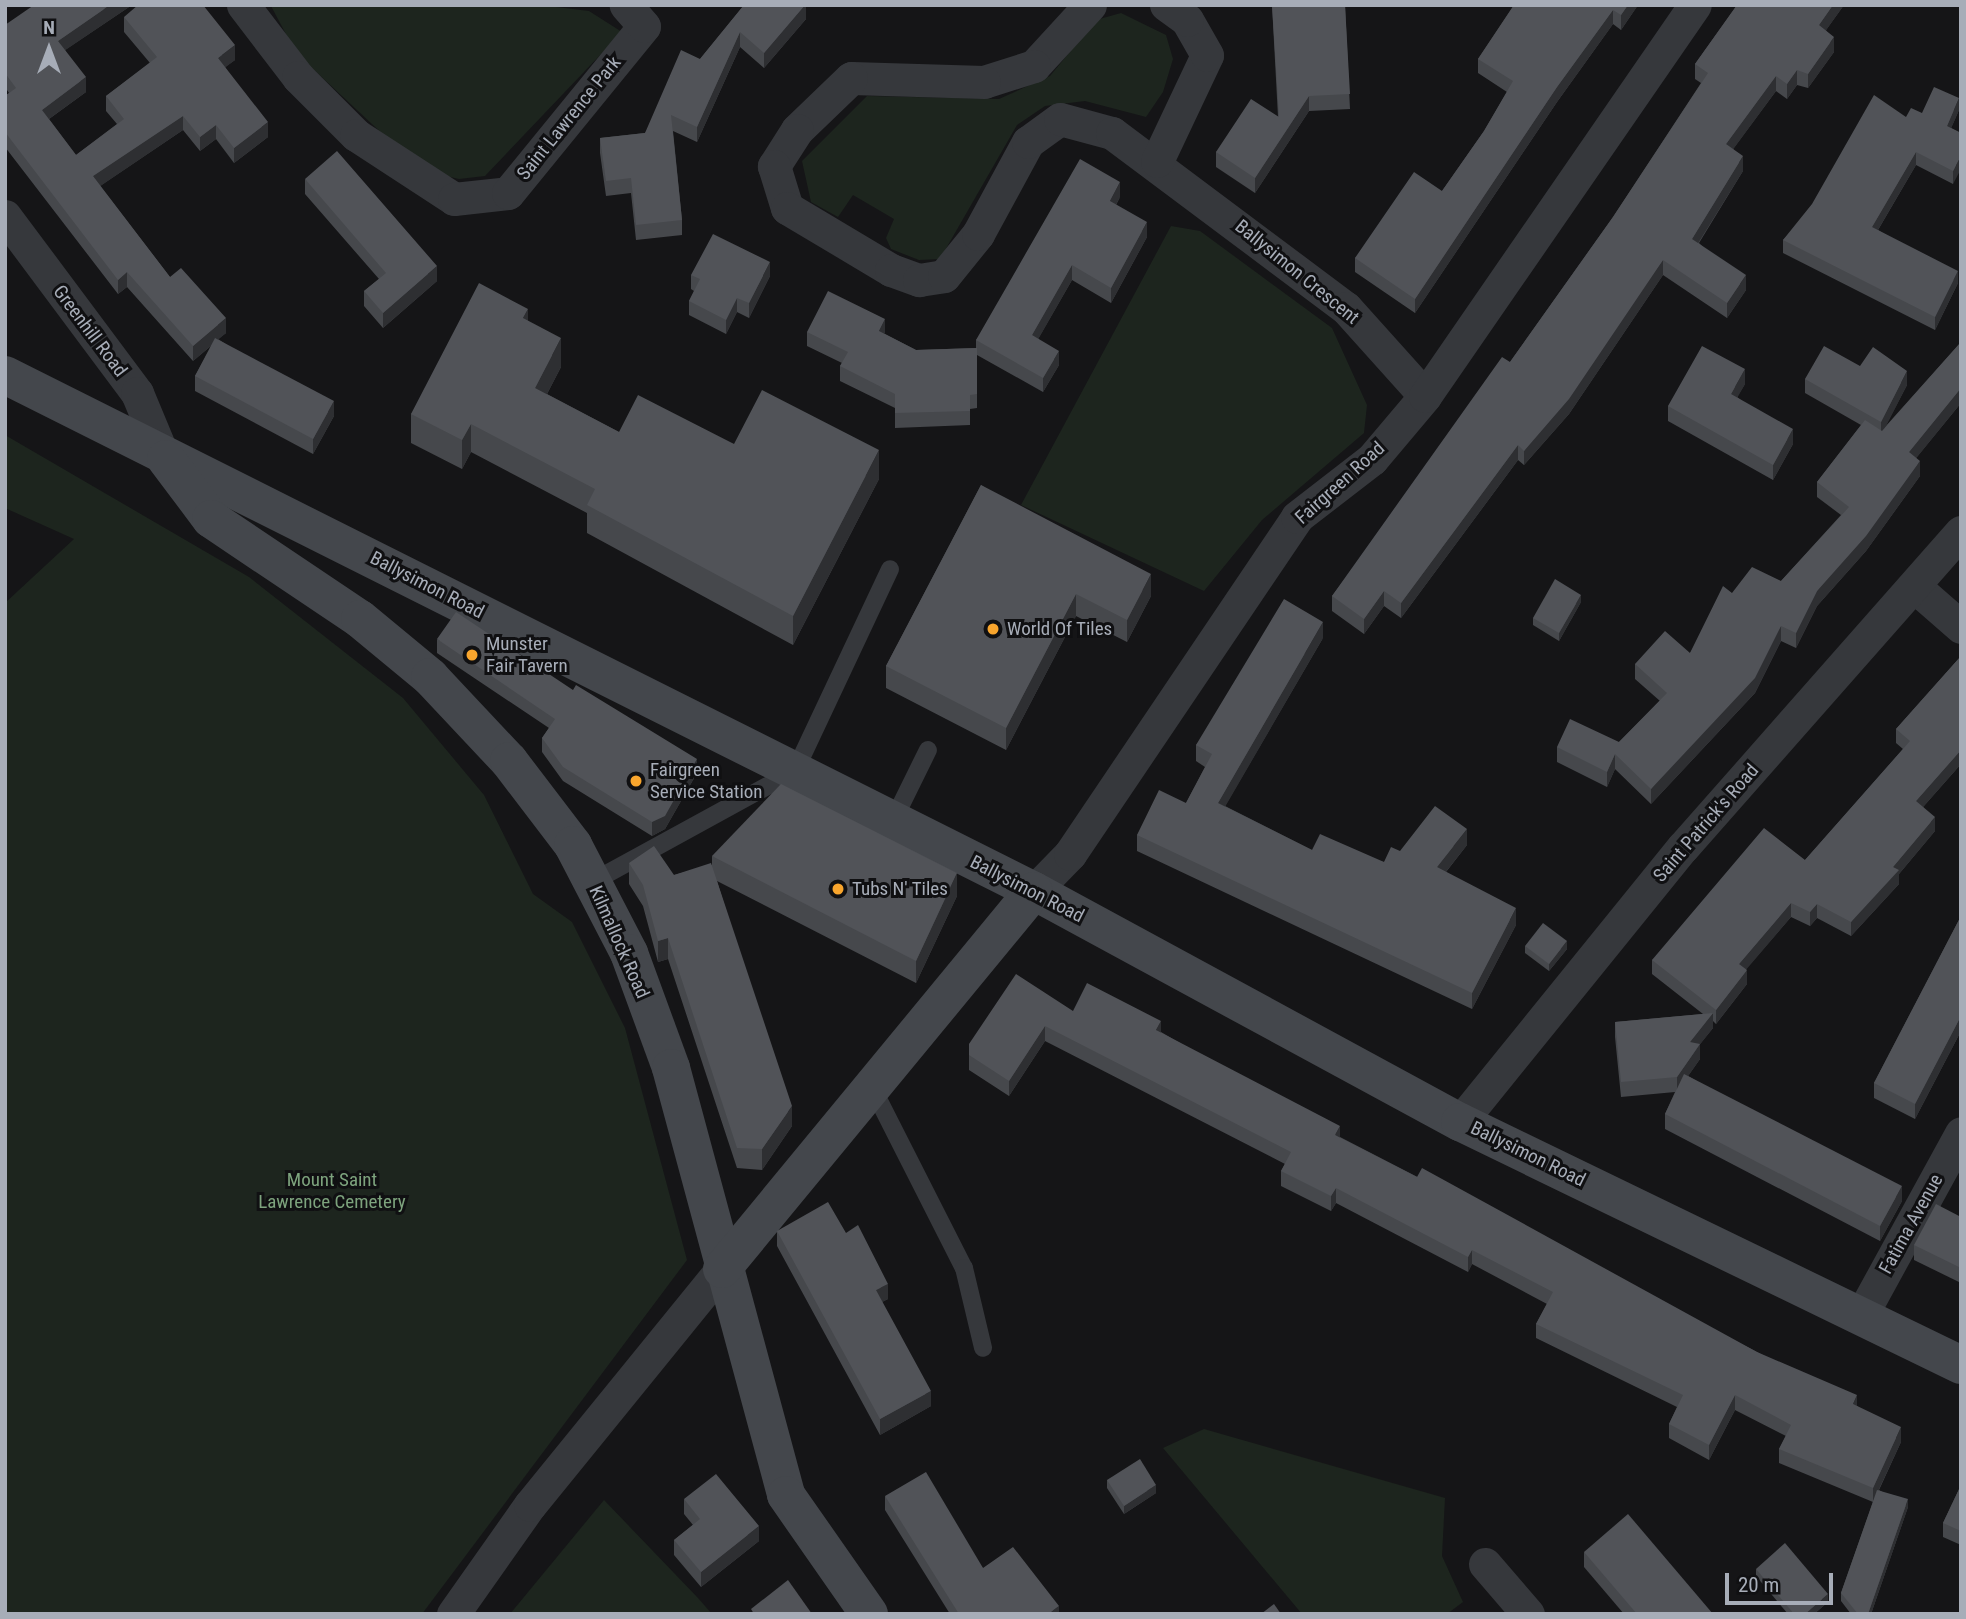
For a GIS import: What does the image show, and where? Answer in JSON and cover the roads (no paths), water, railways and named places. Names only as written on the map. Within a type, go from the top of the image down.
[{"type":"main road","name":"Ballysimon Road","points":[[5,375],[89,420],[162,453],[1034,891],[1460,1122],[1862,1314],[1961,1365]]},
{"type":"main road","name":"Kilmallock Road","points":[[162,453],[211,519],[360,619],[430,677],[509,761],[573,845],[629,953],[671,1068],[722,1269],[786,1495],[869,1614]]},
{"type":"main road","points":[[722,1269],[1034,891]]},
{"type":"street","name":"Saint Lawrence Park","points":[[243,5],[298,77],[356,135],[454,199],[508,193],[644,26],[626,5]]},
{"type":"street","name":"Ballysimon Crescent","points":[[1090,5],[1034,66],[984,82],[851,78],[797,130],[774,166],[778,190],[805,223],[919,280],[944,276],[978,234],[1028,142],[1060,119],[1112,133],[1157,161],[1346,308],[1425,396]]},
{"type":"street","points":[[1157,161],[1207,55],[1187,20],[1166,5]]},
{"type":"street","name":"Fairgreen Road","points":[[1034,891],[1070,853],[1297,517],[1372,459],[1425,396],[1695,5]]},
{"type":"street","name":"Greenhill Road","points":[[5,216],[137,393],[162,453]]},
{"type":"street","name":"Saint Patrick's Road","points":[[1460,1122],[1683,847],[1961,532]]},
{"type":"street","points":[[1914,586],[1961,627]]},
{"type":"street","name":"Fatima Avenue","points":[[1862,1314],[1961,1133]]},
{"type":"street","points":[[453,1614],[530,1505],[722,1269]]},
{"type":"street","points":[[1485,1564],[1528,1614]]},
{"type":"lane","points":[[592,882],[795,771],[890,569]]},
{"type":"lane","points":[[893,821],[928,750]]},
{"type":"lane","points":[[872,1087],[964,1268],[983,1348]]},
{"type":"place","name":"World Of Tiles","points":[[993,629]]},
{"type":"place","name":"Munster Fair Tavern","points":[[472,655]]},
{"type":"place","name":"Fairgreen Service Station","points":[[636,781]]},
{"type":"place","name":"Tubs N' Tiles","points":[[838,889]]},
{"type":"park label","name":"Mount Saint Lawrence Cemetery","points":[[332,1191]]}]
